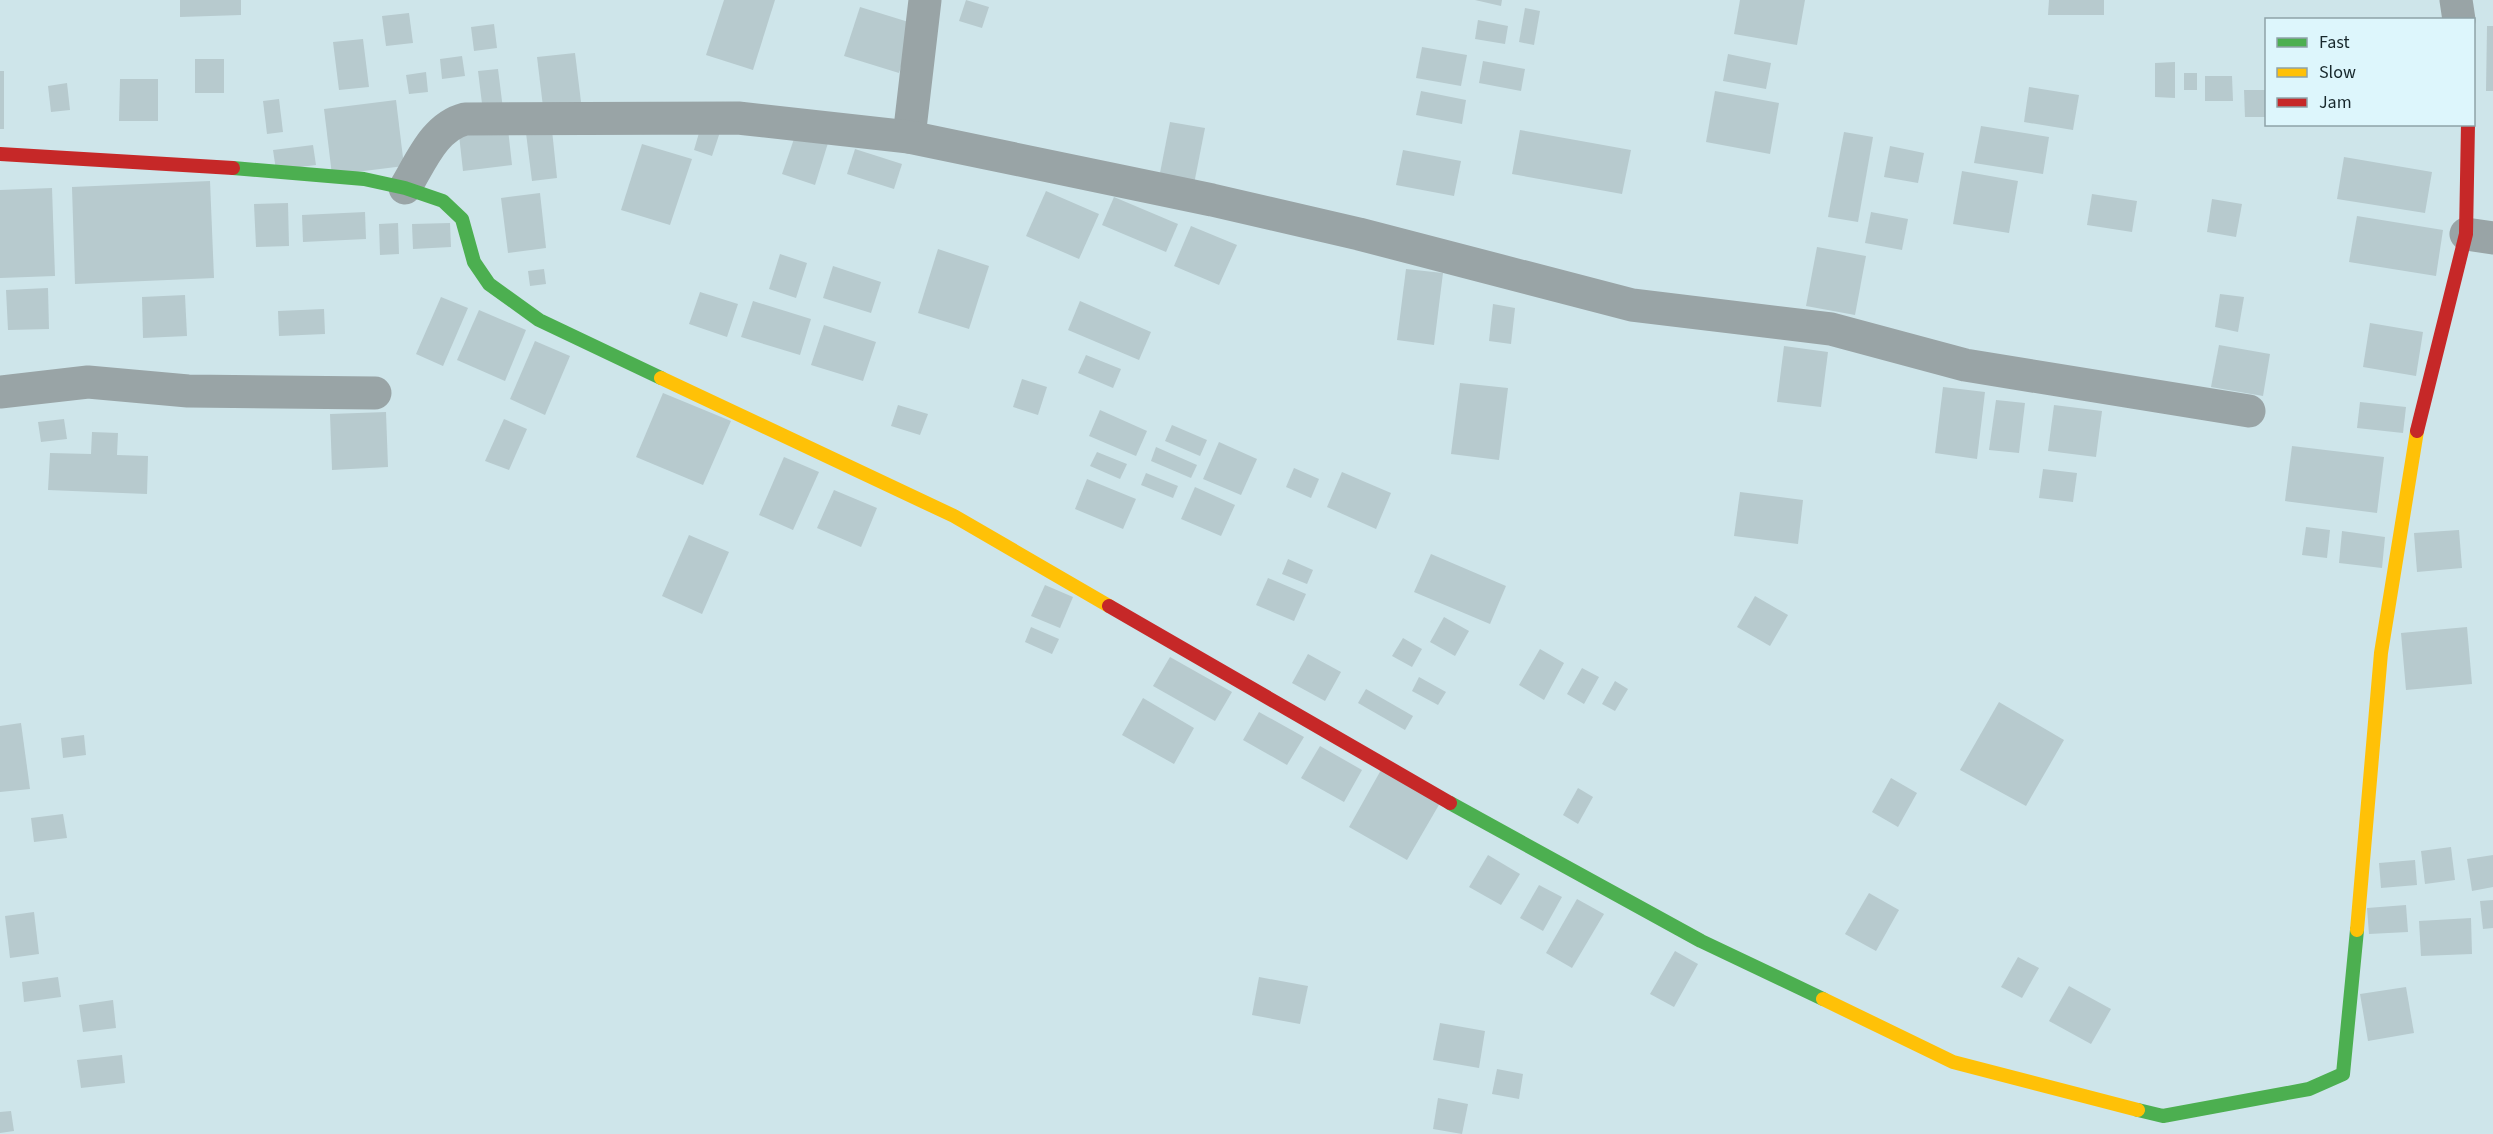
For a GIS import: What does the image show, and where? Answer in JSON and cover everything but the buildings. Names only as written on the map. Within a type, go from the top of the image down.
[{"type":"street","points":[[909,137],[925,0]]},
{"type":"street","points":[[2456,0],[2459,18]]},
{"type":"street","points":[[405,188],[441,130],[465,119],[738,118],[909,137],[1269,213],[1632,305],[1831,329],[1965,364],[2249,411]]},
{"type":"street","points":[[0,154],[168,163],[364,179],[405,188],[443,201],[462,219],[474,262],[489,284],[539,320],[954,516],[1410,781],[1701,941],[1953,1062],[2163,1116],[2309,1089],[2343,1074],[2367,834],[2381,653],[2416,436],[2479,236],[2468,126]]},
{"type":"street","points":[[0,392],[88,382],[188,391],[375,393]]},
{"type":"traffic: fast","points":[[233,168],[364,179],[405,188],[443,201],[462,219],[474,262],[489,284],[539,320],[661,378]]},
{"type":"traffic: fast","points":[[1450,803],[1701,941],[1823,999]]},
{"type":"traffic: fast","points":[[2138,1110],[2163,1116],[2309,1089],[2343,1074],[2357,930]]},
{"type":"traffic: slow","points":[[661,378],[954,516],[1109,606]]},
{"type":"traffic: slow","points":[[2357,930],[2381,653],[2417,431]]},
{"type":"traffic: slow","points":[[1823,999],[1953,1062],[2138,1110]]},
{"type":"traffic: jam","points":[[2417,431],[2466,234],[2468,126]]},
{"type":"traffic: jam","points":[[0,154],[233,168]]},
{"type":"traffic: jam","points":[[1109,606],[1450,803]]}]
